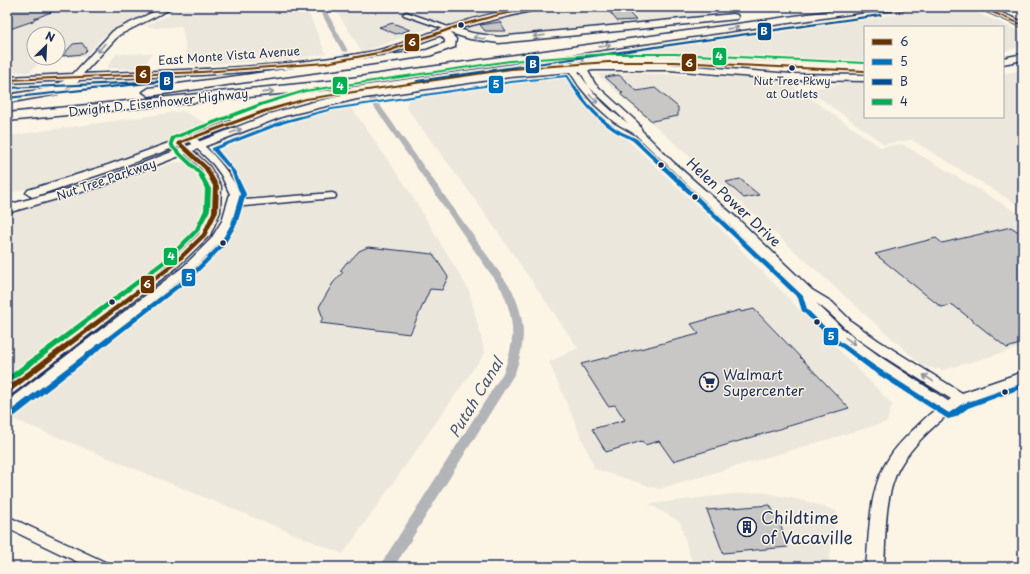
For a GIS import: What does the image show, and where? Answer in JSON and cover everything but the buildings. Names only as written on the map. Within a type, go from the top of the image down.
[{"type":"highway","name":"Dwight D. Eisenhower Highway","points":[[7,106],[355,71],[818,7]]},
{"type":"highway","name":"Dwight D. Eisenhower Highway","points":[[7,117],[352,82],[880,7]]},
{"type":"highway","points":[[838,13],[903,7]]},
{"type":"highway","points":[[442,29],[470,36],[499,40],[756,16]]},
{"type":"highway","points":[[150,92],[429,53],[451,45],[451,39],[442,29]]},
{"type":"highway","points":[[7,99],[54,91],[83,76]]},
{"type":"highway","points":[[7,127],[128,110],[173,101]]},
{"type":"main road","points":[[83,76],[116,33],[162,11],[174,7]]},
{"type":"main road","points":[[83,76],[120,38],[174,7]]},
{"type":"main road","name":"East Monte Vista Avenue","points":[[7,80],[232,70],[318,62],[326,63],[380,53],[464,19],[517,7]]},
{"type":"main road","name":"East Monte Vista Avenue","points":[[442,29],[498,15],[543,7]]},
{"type":"main road","points":[[981,7],[1023,25]]},
{"type":"main road","points":[[994,7],[1023,19]]},
{"type":"main road","points":[[147,23],[144,21],[162,11]]},
{"type":"main road","points":[[1004,61],[1023,57]]},
{"type":"main road","name":"Nut Tree Parkway","points":[[581,66],[674,62],[864,71]]},
{"type":"main road","name":"Nut Tree Parkway","points":[[195,142],[280,114],[313,105],[357,96],[570,66]]},
{"type":"main road","name":"Nut Tree Parkway","points":[[7,210],[95,185],[265,111],[306,99],[511,69],[570,66],[669,67],[791,77],[864,78]]},
{"type":"main road","points":[[1004,69],[1023,66]]},
{"type":"main road","name":"East Monte Vista Avenue","points":[[7,76],[83,76]]},
{"type":"main road","name":"Nut Tree Parkway","points":[[7,200],[28,195],[183,147]]},
{"type":"main road","points":[[7,204],[28,195]]},
{"type":"street","name":"Helen Power Drive","points":[[570,66],[580,85],[590,96],[622,125],[638,132],[736,223],[808,293],[810,305],[840,334],[877,361],[955,404]]},
{"type":"street","name":"Helen Power Drive","points":[[581,66],[592,85],[635,125],[638,132]]},
{"type":"street","points":[[7,408],[187,269],[215,242],[228,221],[235,194],[226,175],[216,162],[195,142]]},
{"type":"street","points":[[7,391],[173,265],[204,235],[215,212],[217,194],[216,186],[206,168],[183,147]]},
{"type":"street","points":[[233,204],[332,196]]},
{"type":"street","points":[[875,567],[880,503],[887,477],[894,462],[903,450],[936,416],[955,404],[1023,377]]},
{"type":"street","points":[[7,522],[102,567]]},
{"type":"shaded area","points":[[7,7],[162,7],[110,32],[102,38],[84,57],[66,57],[66,26],[26,26],[26,66],[36,66],[30,72],[7,72]]},
{"type":"shaded area","points":[[187,7],[306,7],[326,54],[286,60],[188,65],[182,26],[156,28],[145,26]]},
{"type":"shaded area","points":[[334,7],[775,7],[720,14],[512,34],[481,33],[444,23],[362,52]]},
{"type":"shaded area","points":[[956,7],[961,7],[1023,33],[1023,46],[1004,52],[1004,26],[864,26],[864,65],[716,61],[644,56],[634,50],[637,47]]},
{"type":"shaded area","points":[[152,53],[143,69],[106,68],[116,54]]},
{"type":"shaded area","points":[[1023,71],[1023,208],[912,140],[884,144],[807,89],[847,83],[864,83],[864,118],[1004,118],[1004,73]]},
{"type":"shaded area","points":[[634,73],[739,77],[788,83],[880,147],[902,144],[1023,216],[1023,347],[943,370],[924,367],[597,74]]},
{"type":"shaded area","points":[[569,77],[613,126],[708,216],[892,404],[887,422],[659,489],[595,469],[549,362],[578,348],[479,205],[406,107],[410,95],[528,78]]},
{"type":"shaded area","points":[[7,85],[36,85],[27,92],[7,95]]},
{"type":"shaded area","points":[[347,101],[406,186],[469,290],[485,353],[343,554],[8,417],[203,263],[228,235],[239,214],[244,197],[239,177],[231,163],[215,151],[214,146],[220,141],[296,113]]},
{"type":"shaded area","points":[[183,111],[211,126],[77,174],[7,194],[7,136]]},
{"type":"shaded area","points":[[184,162],[192,165],[201,176],[206,189],[207,203],[202,220],[183,246],[174,255],[167,257],[144,278],[7,380],[7,215],[128,179],[172,163]]},
{"type":"shaded area","points":[[762,492],[805,501],[837,511],[828,567],[693,567],[680,522],[649,504],[733,494]]},
{"type":"waterway","name":"Putah Canal","points":[[321,7],[345,51]]},
{"type":"waterway","name":"Putah Canal","points":[[372,98],[507,290],[518,322],[518,341],[509,373],[386,567]]},
{"type":"transit line","name":"6","points":[[7,80],[202,72],[326,63],[388,51],[461,25],[498,15],[543,7]]},
{"type":"transit line","name":"6","points":[[980,7],[1023,25]]},
{"type":"transit line","name":"B","points":[[417,81],[880,15]]},
{"type":"transit line","name":"4","points":[[7,381],[168,259],[197,230],[207,210],[208,189],[200,173],[173,148],[171,143],[173,138],[262,104],[304,91],[510,61],[608,54],[675,54],[864,63]]},
{"type":"transit line","name":"6","points":[[7,391],[173,265],[204,235],[215,212],[216,186],[206,168],[179,143],[265,111],[306,99],[511,69],[609,62],[675,62],[864,71]]},
{"type":"transit line","name":"5","points":[[12,414],[192,275],[221,246],[234,224],[243,194],[233,171],[214,149],[283,122],[332,109],[511,82],[567,76],[582,99],[601,119],[615,130],[635,140],[801,297],[804,310],[835,340],[873,368],[948,416],[953,415],[965,406],[1023,385]]},
{"type":"transit line","name":"B","points":[[7,88],[167,81],[7,98]]},
{"type":"place","name":"Nut Tree Pkwy at Outlets","points":[[792,68]]},
{"type":"place","name":"Walmart Supercenter","points":[[709,382]]},
{"type":"place","name":"Childtime of Vacaville","points":[[747,527]]}]
